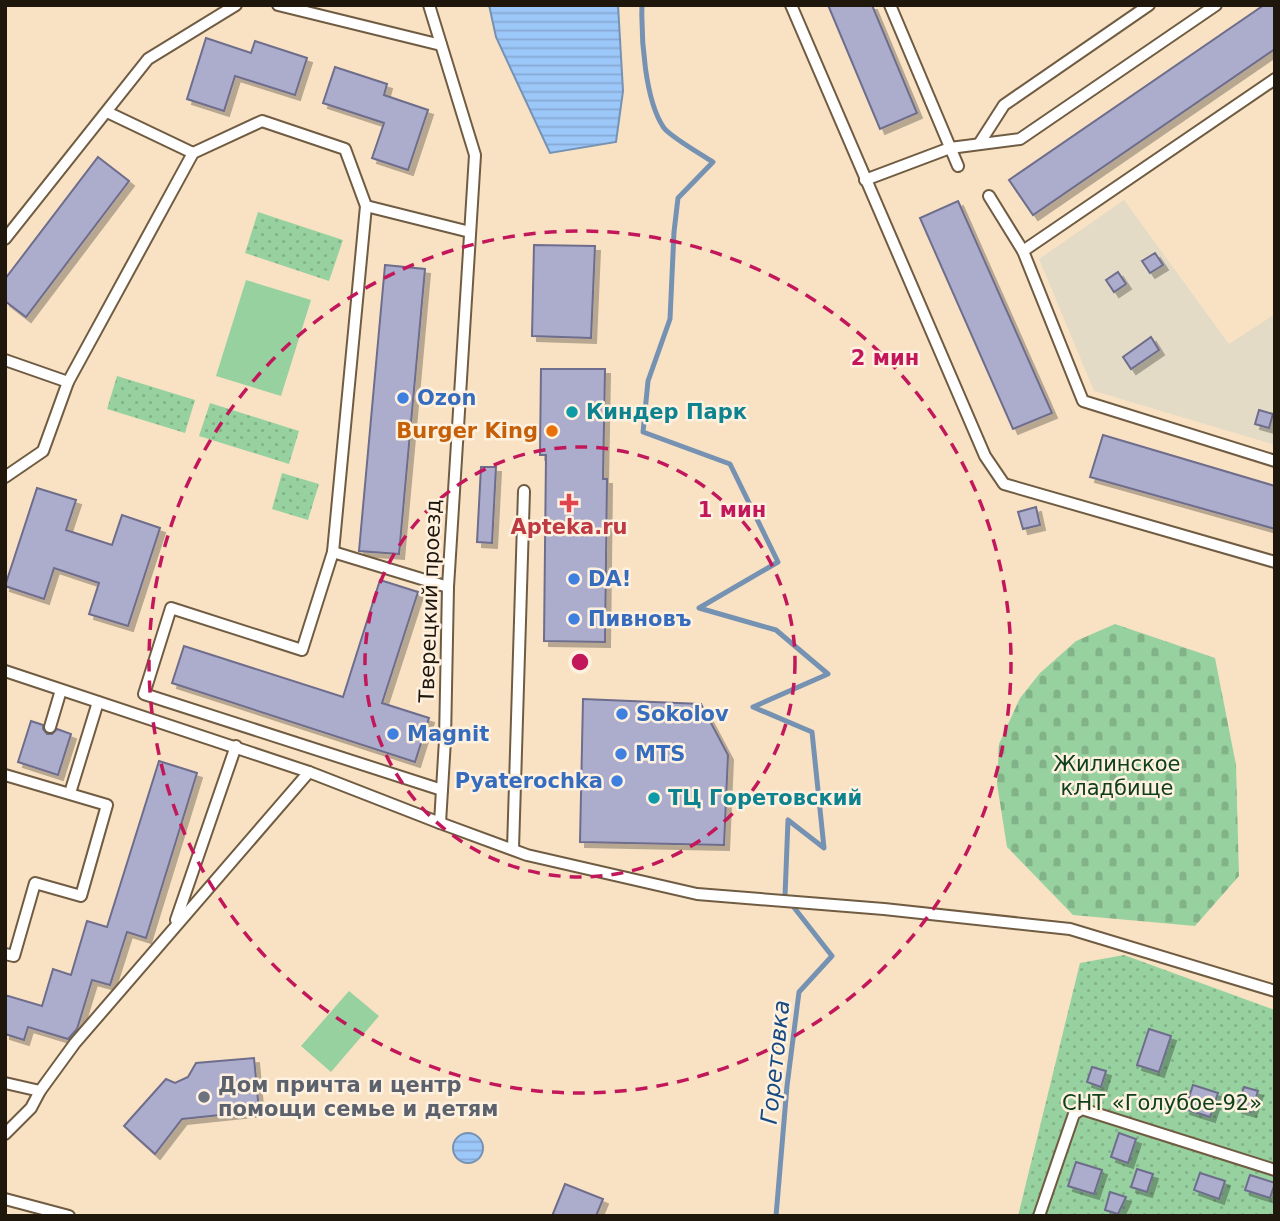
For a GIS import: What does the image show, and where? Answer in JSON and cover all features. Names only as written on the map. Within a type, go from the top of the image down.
[{"type":"lane","points":[[5,239],[148,59],[236,5]]},
{"type":"lane","points":[[278,5],[441,45]]},
{"type":"lane","name":"Тверецкий проезд","points":[[429,5],[475,155],[448,587],[440,823]]},
{"type":"lane","points":[[791,5],[985,456],[1004,484],[1275,562]]},
{"type":"lane","points":[[890,5],[958,166]]},
{"type":"lane","points":[[979,144],[1004,105],[1149,5]]},
{"type":"lane","points":[[865,180],[950,148],[1020,139],[1216,5]]},
{"type":"lane","points":[[1023,251],[1275,79]]},
{"type":"lane","points":[[107,112],[193,153]]},
{"type":"lane","points":[[5,477],[43,451],[68,382],[193,153],[262,121],[345,149],[366,206],[333,552],[302,650],[171,608],[144,694],[442,790]]},
{"type":"lane","points":[[989,196],[1023,251],[1083,401],[1275,461]]},
{"type":"lane","points":[[366,206],[470,232]]},
{"type":"lane","points":[[5,360],[68,382]]},
{"type":"lane","points":[[513,849],[524,491]]},
{"type":"lane","points":[[333,552],[448,587]]},
{"type":"lane","points":[[5,671],[236,746],[513,849],[697,894],[1070,929],[1275,991]]},
{"type":"lane","points":[[50,727],[61,690]]},
{"type":"lane","points":[[70,793],[98,702]]},
{"type":"lane","points":[[174,926],[236,746]]},
{"type":"lane","points":[[5,1134],[31,1108],[75,1043],[309,772]]},
{"type":"lane","points":[[5,775],[107,805],[80,896],[35,883],[14,956],[5,954]]},
{"type":"lane","points":[[5,1083],[40,1091]]},
{"type":"lane","points":[[1039,1216],[1072,1119],[1077,1111],[1082,1109],[1275,1170]]},
{"type":"lane","points":[[5,1199],[69,1216]]},
{"type":"shaded area","points":[[1124,200],[1229,344],[1272,316],[1275,319],[1275,445],[1094,391],[1039,259]]},
{"type":"green space","points":[[258,212],[343,240],[329,281],[245,253]]},
{"type":"green space","points":[[246,280],[311,300],[281,396],[216,376]]},
{"type":"green space","points":[[117,376],[195,400],[185,433],[107,409]]},
{"type":"green space","points":[[210,403],[299,431],[289,464],[199,436]]},
{"type":"green space","points":[[282,473],[319,484],[308,520],[272,509]]},
{"type":"green space","name":"Жилинское кладбище","points":[[1115,624],[1215,658],[1236,765],[1239,876],[1195,926],[1073,915],[1007,847],[997,784],[999,744],[1020,698],[1040,673],[1076,641]]},
{"type":"green space","name":"СНТ «Голубое-92»","points":[[1124,955],[1275,1010],[1275,1216],[1018,1216],[1080,963]]},
{"type":"green space","points":[[349,991],[379,1016],[331,1072],[301,1046]]},
{"type":"water","points":[[489,5],[618,5],[623,91],[616,142],[550,153],[496,37]]},
{"type":"water","points":[[468,1133],[479,1137],[483,1148],[479,1159],[468,1163],[457,1159],[453,1148],[457,1137]]},
{"type":"building","points":[[828,5],[872,5],[917,113],[880,129]]},
{"type":"building","points":[[1264,5],[1275,5],[1275,49],[1033,215],[1009,180]]},
{"type":"building","points":[[206,38],[251,53],[255,41],[307,58],[295,95],[235,76],[224,111],[187,99]]},
{"type":"building","points":[[335,67],[387,84],[384,95],[428,110],[408,170],[372,158],[384,123],[323,103]]},
{"type":"building","points":[[98,157],[129,181],[26,317],[5,301],[5,279]]},
{"type":"building","points":[[958,201],[1052,413],[1013,429],[920,218]]},
{"type":"building","points":[[534,245],[595,246],[591,338],[532,336]]},
{"type":"building","points":[[1155,253],[1163,265],[1150,273],[1142,261]]},
{"type":"building","points":[[385,265],[425,269],[399,554],[359,551]]},
{"type":"building","points":[[1118,272],[1126,284],[1114,292],[1106,280]]},
{"type":"building","points":[[1151,337],[1159,350],[1131,369],[1123,357]]},
{"type":"building","points":[[541,369],[605,369],[605,642],[544,641],[546,455],[540,455]]},
{"type":"building","points":[[1259,410],[1273,414],[1269,428],[1255,424]]},
{"type":"building","points":[[1103,435],[1275,486],[1275,529],[1090,477]]},
{"type":"building","points":[[481,467],[496,467],[492,543],[477,542]]},
{"type":"building","points":[[37,488],[76,500],[66,530],[112,545],[122,515],[160,528],[128,626],[89,614],[99,583],[54,568],[44,599],[5,586]]},
{"type":"building","points":[[1036,507],[1040,525],[1023,529],[1018,512]]},
{"type":"building","points":[[380,580],[418,592],[382,703],[429,718],[415,762],[172,683],[184,646],[343,697]]},
{"type":"building","name":"ТЦ Горетовский","points":[[583,699],[701,704],[728,755],[724,845],[580,842]]},
{"type":"building","points":[[31,721],[43,725],[47,734],[52,734],[57,729],[71,734],[58,775],[18,762]]},
{"type":"building","points":[[159,761],[197,773],[146,938],[127,932],[110,985],[92,980],[77,1029],[68,1039],[28,1027],[24,1040],[5,1034],[5,995],[42,1006],[53,969],[71,975],[87,921],[107,927]]},
{"type":"building","points":[[1149,1029],[1171,1036],[1159,1072],[1137,1065]]},
{"type":"building","name":"Дом причта и центр помощи семье и детям","points":[[254,1058],[259,1111],[182,1119],[155,1154],[124,1126],[166,1079],[175,1083],[188,1077],[196,1063]]},
{"type":"building","points":[[1092,1067],[1106,1071],[1101,1087],[1087,1082]]},
{"type":"building","points":[[1193,1085],[1218,1093],[1210,1117],[1185,1109]]},
{"type":"building","points":[[1244,1087],[1258,1091],[1251,1112],[1237,1108]]},
{"type":"building","points":[[1119,1133],[1136,1139],[1128,1163],[1111,1157]]},
{"type":"building","points":[[1076,1162],[1102,1170],[1094,1194],[1068,1186]]},
{"type":"building","points":[[1137,1169],[1153,1174],[1147,1192],[1131,1187]]},
{"type":"building","points":[[1200,1173],[1225,1181],[1219,1199],[1194,1190]]},
{"type":"building","points":[[1250,1175],[1275,1183],[1270,1198],[1245,1190]]},
{"type":"building","points":[[565,1184],[603,1199],[596,1216],[552,1216]]},
{"type":"building","points":[[1110,1192],[1126,1197],[1118,1214],[1105,1210]]},
{"type":"waterway","name":"Горетовка","points":[[642,5],[642,34],[648,86],[658,116],[668,132],[713,162],[678,198],[670,319],[648,381],[643,432],[730,464],[778,562],[699,608],[776,630],[828,674],[753,707],[812,732],[824,848],[788,820],[785,896],[832,956],[799,992],[787,1086],[776,1216]]},
{"type":"place","name":"Ozon","points":[[403,398]]},
{"type":"place","name":"Киндер Парк","points":[[572,412]]},
{"type":"place","name":"Burger King","points":[[552,431]]},
{"type":"place","name":"Apteka.ru","points":[[569,503]]},
{"type":"place","name":"DA!","points":[[574,579]]},
{"type":"place","name":"Пивновъ","points":[[574,619]]},
{"type":"place","name":"Sokolov","points":[[622,714]]},
{"type":"place","name":"Magnit","points":[[393,734]]},
{"type":"place","name":"MTS","points":[[621,754]]},
{"type":"place","name":"Pyaterochka","points":[[617,781]]},
{"type":"place","name":"ТЦ Горетовский","points":[[654,798]]},
{"type":"place","name":"Дом причта и центр помощи семье и детям","points":[[204,1097]]}]
